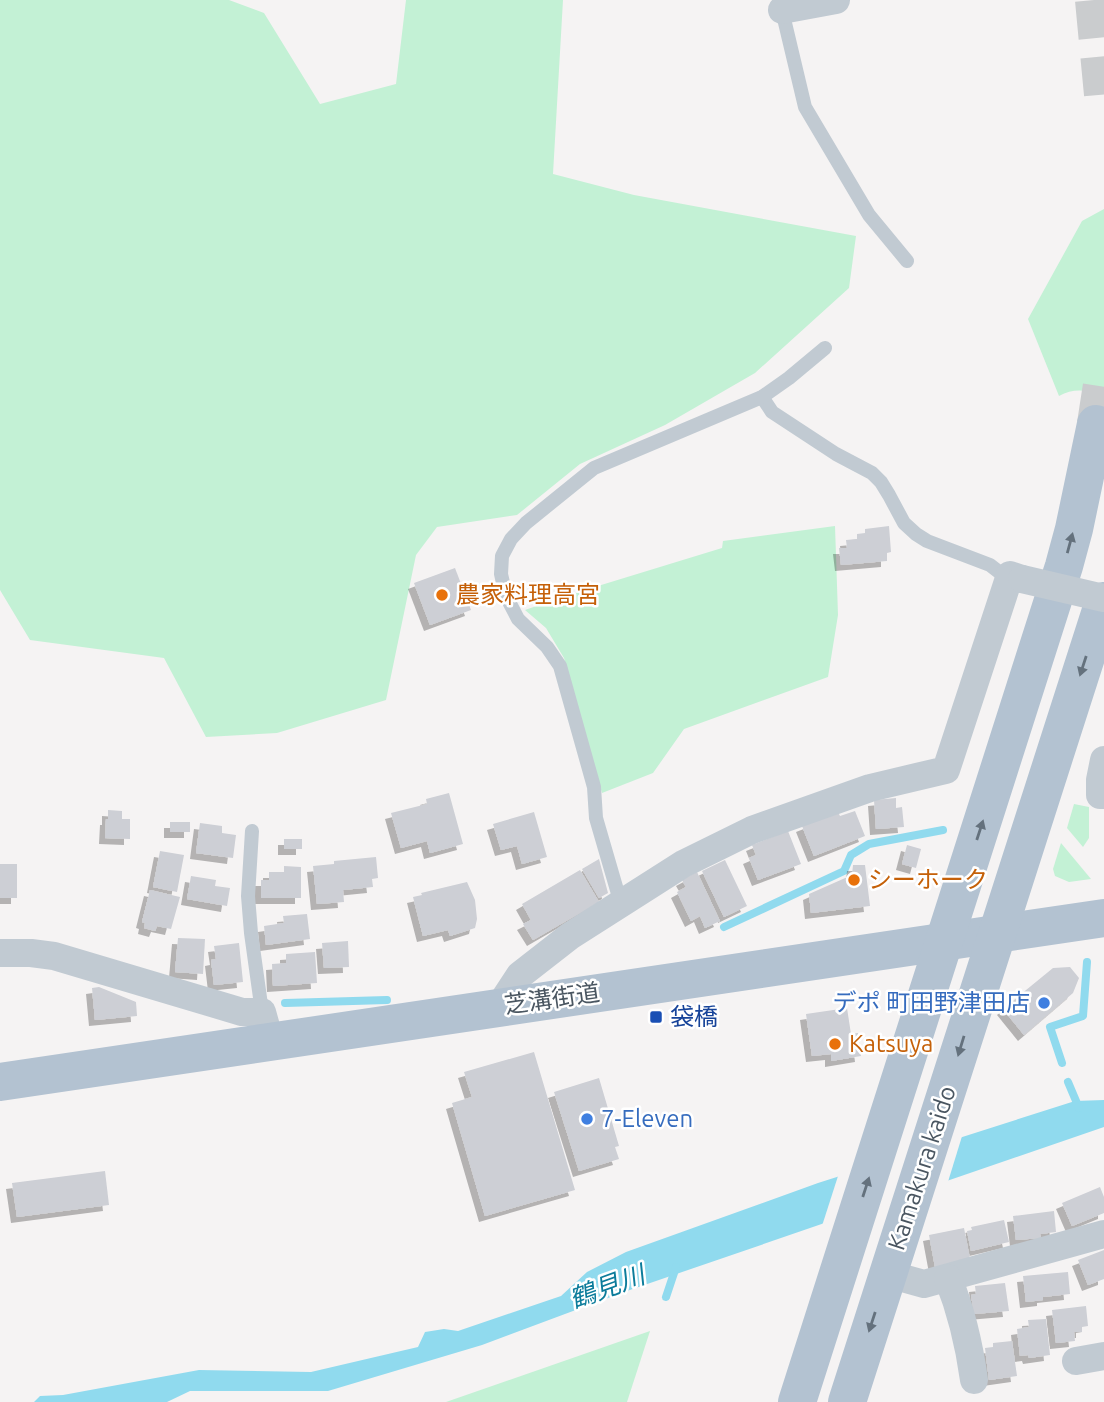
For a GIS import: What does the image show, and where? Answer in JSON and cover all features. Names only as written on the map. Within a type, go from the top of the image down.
[{"type":"main road","name":"Kamakura kaido","points":[[797,1402],[1064,566],[1096,424]]},
{"type":"main road","name":"Kamakura kaido","points":[[847,1402],[1104,599]]},
{"type":"main road","name":"芝溝街道","points":[[0,1082],[266,1026],[499,1007],[1104,918]]},
{"type":"street","points":[[780,5],[836,0]]},
{"type":"street","points":[[499,1007],[520,975],[570,936],[683,864],[752,830],[870,788],[946,770],[1016,577],[1104,599]]},
{"type":"street","points":[[1104,760],[1100,794],[1104,795]]},
{"type":"street","points":[[0,953],[54,956],[242,1012],[266,1026]]},
{"type":"street","points":[[888,1273],[924,1284],[1104,1234]]},
{"type":"street","points":[[948,1278],[960,1307],[974,1380]]},
{"type":"street","points":[[1076,1361],[1104,1356]]},
{"type":"lane","points":[[780,5],[805,107],[869,215],[907,261]]},
{"type":"lane","points":[[621,904],[596,818],[594,787],[559,666],[548,647],[518,619],[506,596],[501,574],[502,556],[511,539],[526,523],[594,468],[762,397],[824,348]]},
{"type":"lane","points":[[762,397],[772,412],[836,454],[872,473],[889,495],[904,523],[916,534],[927,541],[990,565],[999,572],[1016,577]]},
{"type":"lane","points":[[252,831],[248,896],[251,933],[266,1026]]},
{"type":"green space","points":[[0,0],[229,0],[264,13],[320,104],[396,84],[406,0],[563,0],[553,174],[634,195],[856,236],[849,288],[755,373],[665,425],[580,464],[517,515],[437,527],[416,555],[386,700],[277,733],[206,737],[164,658],[30,640],[0,590]]},
{"type":"green space","points":[[1104,209],[1104,394],[1076,391],[1059,396],[1028,319],[1082,221]]},
{"type":"green space","points":[[835,526],[838,615],[828,677],[684,729],[653,773],[602,793],[564,658],[546,628],[525,610],[722,548],[723,541]]},
{"type":"green space","points":[[1074,804],[1089,807],[1089,838],[1083,847],[1067,828]]},
{"type":"green space","points":[[1061,843],[1091,879],[1069,882],[1055,876],[1053,869]]},
{"type":"green space","points":[[650,1331],[627,1402],[446,1402]]},
{"type":"water","name":"鶴見川","points":[[1104,1100],[1104,1127],[624,1292],[482,1345],[328,1391],[190,1391],[167,1402],[34,1402],[40,1396],[63,1395],[199,1370],[311,1372],[418,1347],[425,1332],[444,1329],[458,1331],[561,1296],[587,1272],[626,1252],[818,1183],[1075,1101]]},
{"type":"pier","points":[[963,1133],[947,1185],[821,1229],[839,1173]]},
{"type":"building","points":[[889,526],[891,552],[887,553],[887,561],[841,565],[839,548],[847,548],[846,540],[857,539],[857,534],[865,533],[865,529]]},
{"type":"building","points":[[455,568],[471,610],[430,625],[414,583]]},
{"type":"building","points":[[449,793],[463,844],[430,853],[427,841],[401,848],[391,813],[427,804],[426,799]]},
{"type":"building","points":[[896,798],[896,808],[902,807],[904,827],[876,829],[874,800]]},
{"type":"building","points":[[108,810],[122,811],[122,819],[130,819],[130,839],[105,838]]},
{"type":"building","points":[[855,811],[865,836],[814,856],[802,826],[838,812],[840,816]]},
{"type":"building","points":[[534,812],[547,857],[522,864],[517,846],[501,850],[493,824]]},
{"type":"building","points":[[170,822],[190,822],[190,832],[170,832]]},
{"type":"building","points":[[200,823],[222,826],[222,833],[236,835],[233,858],[196,853]]},
{"type":"building","points":[[788,831],[801,864],[758,880],[749,858],[756,855],[752,845]]},
{"type":"building","points":[[284,839],[302,839],[302,849],[284,849]]},
{"type":"building","points":[[907,845],[921,849],[916,868],[902,864]]},
{"type":"building","points":[[160,851],[184,855],[177,892],[153,887]]},
{"type":"building","points":[[376,857],[378,878],[372,879],[373,887],[343,890],[344,902],[317,904],[313,866]]},
{"type":"building","points":[[599,859],[608,893],[599,898],[582,869]]},
{"type":"building","points":[[725,860],[747,906],[724,917],[702,871]]},
{"type":"building","points":[[0,864],[17,864],[17,898],[0,898]]},
{"type":"building","points":[[853,865],[865,865],[870,906],[811,913],[809,894],[852,875]]},
{"type":"building","points":[[284,866],[301,867],[301,898],[261,898],[261,880],[269,880],[269,872],[284,872]]},
{"type":"building","points":[[580,870],[599,902],[533,940],[523,924],[531,920],[522,904]]},
{"type":"building","points":[[697,872],[720,921],[705,928],[700,916],[691,921],[677,892],[686,887],[682,880]]},
{"type":"building","points":[[191,876],[216,880],[215,886],[230,888],[227,906],[187,899]]},
{"type":"building","points":[[467,882],[475,900],[475,928],[450,936],[448,930],[423,936],[413,897]]},
{"type":"building","points":[[150,890],[180,897],[171,929],[157,926],[155,931],[144,928],[145,923],[142,922]]},
{"type":"building","points":[[307,914],[310,939],[266,945],[264,926],[284,923],[283,916]]},
{"type":"building","points":[[178,938],[205,939],[203,974],[175,972]]},
{"type":"building","points":[[348,941],[349,967],[324,968],[322,943]]},
{"type":"building","points":[[239,943],[243,982],[214,985],[211,960],[216,959],[214,946]]},
{"type":"building","points":[[315,952],[317,983],[273,986],[272,964],[286,963],[286,954]]},
{"type":"building","points":[[1070,967],[1079,978],[1073,993],[1024,1035],[1003,1009],[1053,968]]},
{"type":"building","points":[[99,987],[136,1002],[137,1016],[95,1020],[92,988]]},
{"type":"building","name":"Katsuya","points":[[847,1008],[851,1034],[858,1033],[861,1056],[831,1061],[831,1054],[812,1056],[806,1014]]},
{"type":"building","points":[[534,1052],[575,1190],[485,1216],[452,1103],[472,1097],[464,1072]]},
{"type":"building","name":"7-Eleven","points":[[599,1078],[619,1146],[615,1147],[619,1159],[579,1171],[554,1092]]},
{"type":"building","points":[[105,1171],[109,1205],[17,1217],[12,1183]]},
{"type":"building","points":[[1100,1187],[1104,1197],[1104,1213],[1072,1226],[1062,1203]]},
{"type":"building","points":[[1054,1211],[1056,1232],[1040,1234],[1041,1238],[1016,1240],[1013,1216]]},
{"type":"building","points":[[1004,1220],[1009,1242],[971,1251],[967,1231],[972,1230],[971,1227]]},
{"type":"building","points":[[964,1228],[970,1259],[935,1267],[929,1235]]},
{"type":"building","points":[[1104,1250],[1104,1279],[1088,1285],[1078,1260]]},
{"type":"building","points":[[1068,1272],[1070,1294],[1026,1302],[1023,1276]]},
{"type":"building","points":[[1005,1283],[1009,1311],[974,1314],[971,1295],[976,1294],[975,1286]]},
{"type":"building","points":[[1086,1306],[1088,1326],[1082,1327],[1082,1332],[1074,1332],[1075,1341],[1056,1343],[1052,1310]]},
{"type":"building","points":[[1046,1319],[1050,1355],[1029,1358],[1028,1355],[1020,1356],[1017,1329],[1029,1327],[1028,1320]]},
{"type":"building","points":[[1012,1341],[1017,1376],[989,1380],[985,1348],[993,1347],[993,1343]]},
{"type":"waterway","points":[[724,927],[844,871],[851,855],[869,844],[943,830]]},
{"type":"waterway","points":[[1062,1063],[1050,1027],[1083,1016],[1087,962]]},
{"type":"waterway","points":[[285,1003],[387,1000]]},
{"type":"waterway","points":[[1068,1082],[1079,1108]]},
{"type":"waterway","points":[[666,1297],[676,1267]]},
{"type":"tunnel","points":[[1094,0],[1104,105]]},
{"type":"tunnel","points":[[1096,424],[1104,372]]},
{"type":"place","name":"農家料理高宮","points":[[442,595]]},
{"type":"place","name":"シーホーク","points":[[854,880]]},
{"type":"place","name":"デポ 町田野津田店","points":[[1044,1003]]},
{"type":"place","name":"袋橋","points":[[656,1017]]},
{"type":"place","name":"Katsuya","points":[[835,1044]]},
{"type":"place","name":"7-Eleven","points":[[587,1119]]}]
